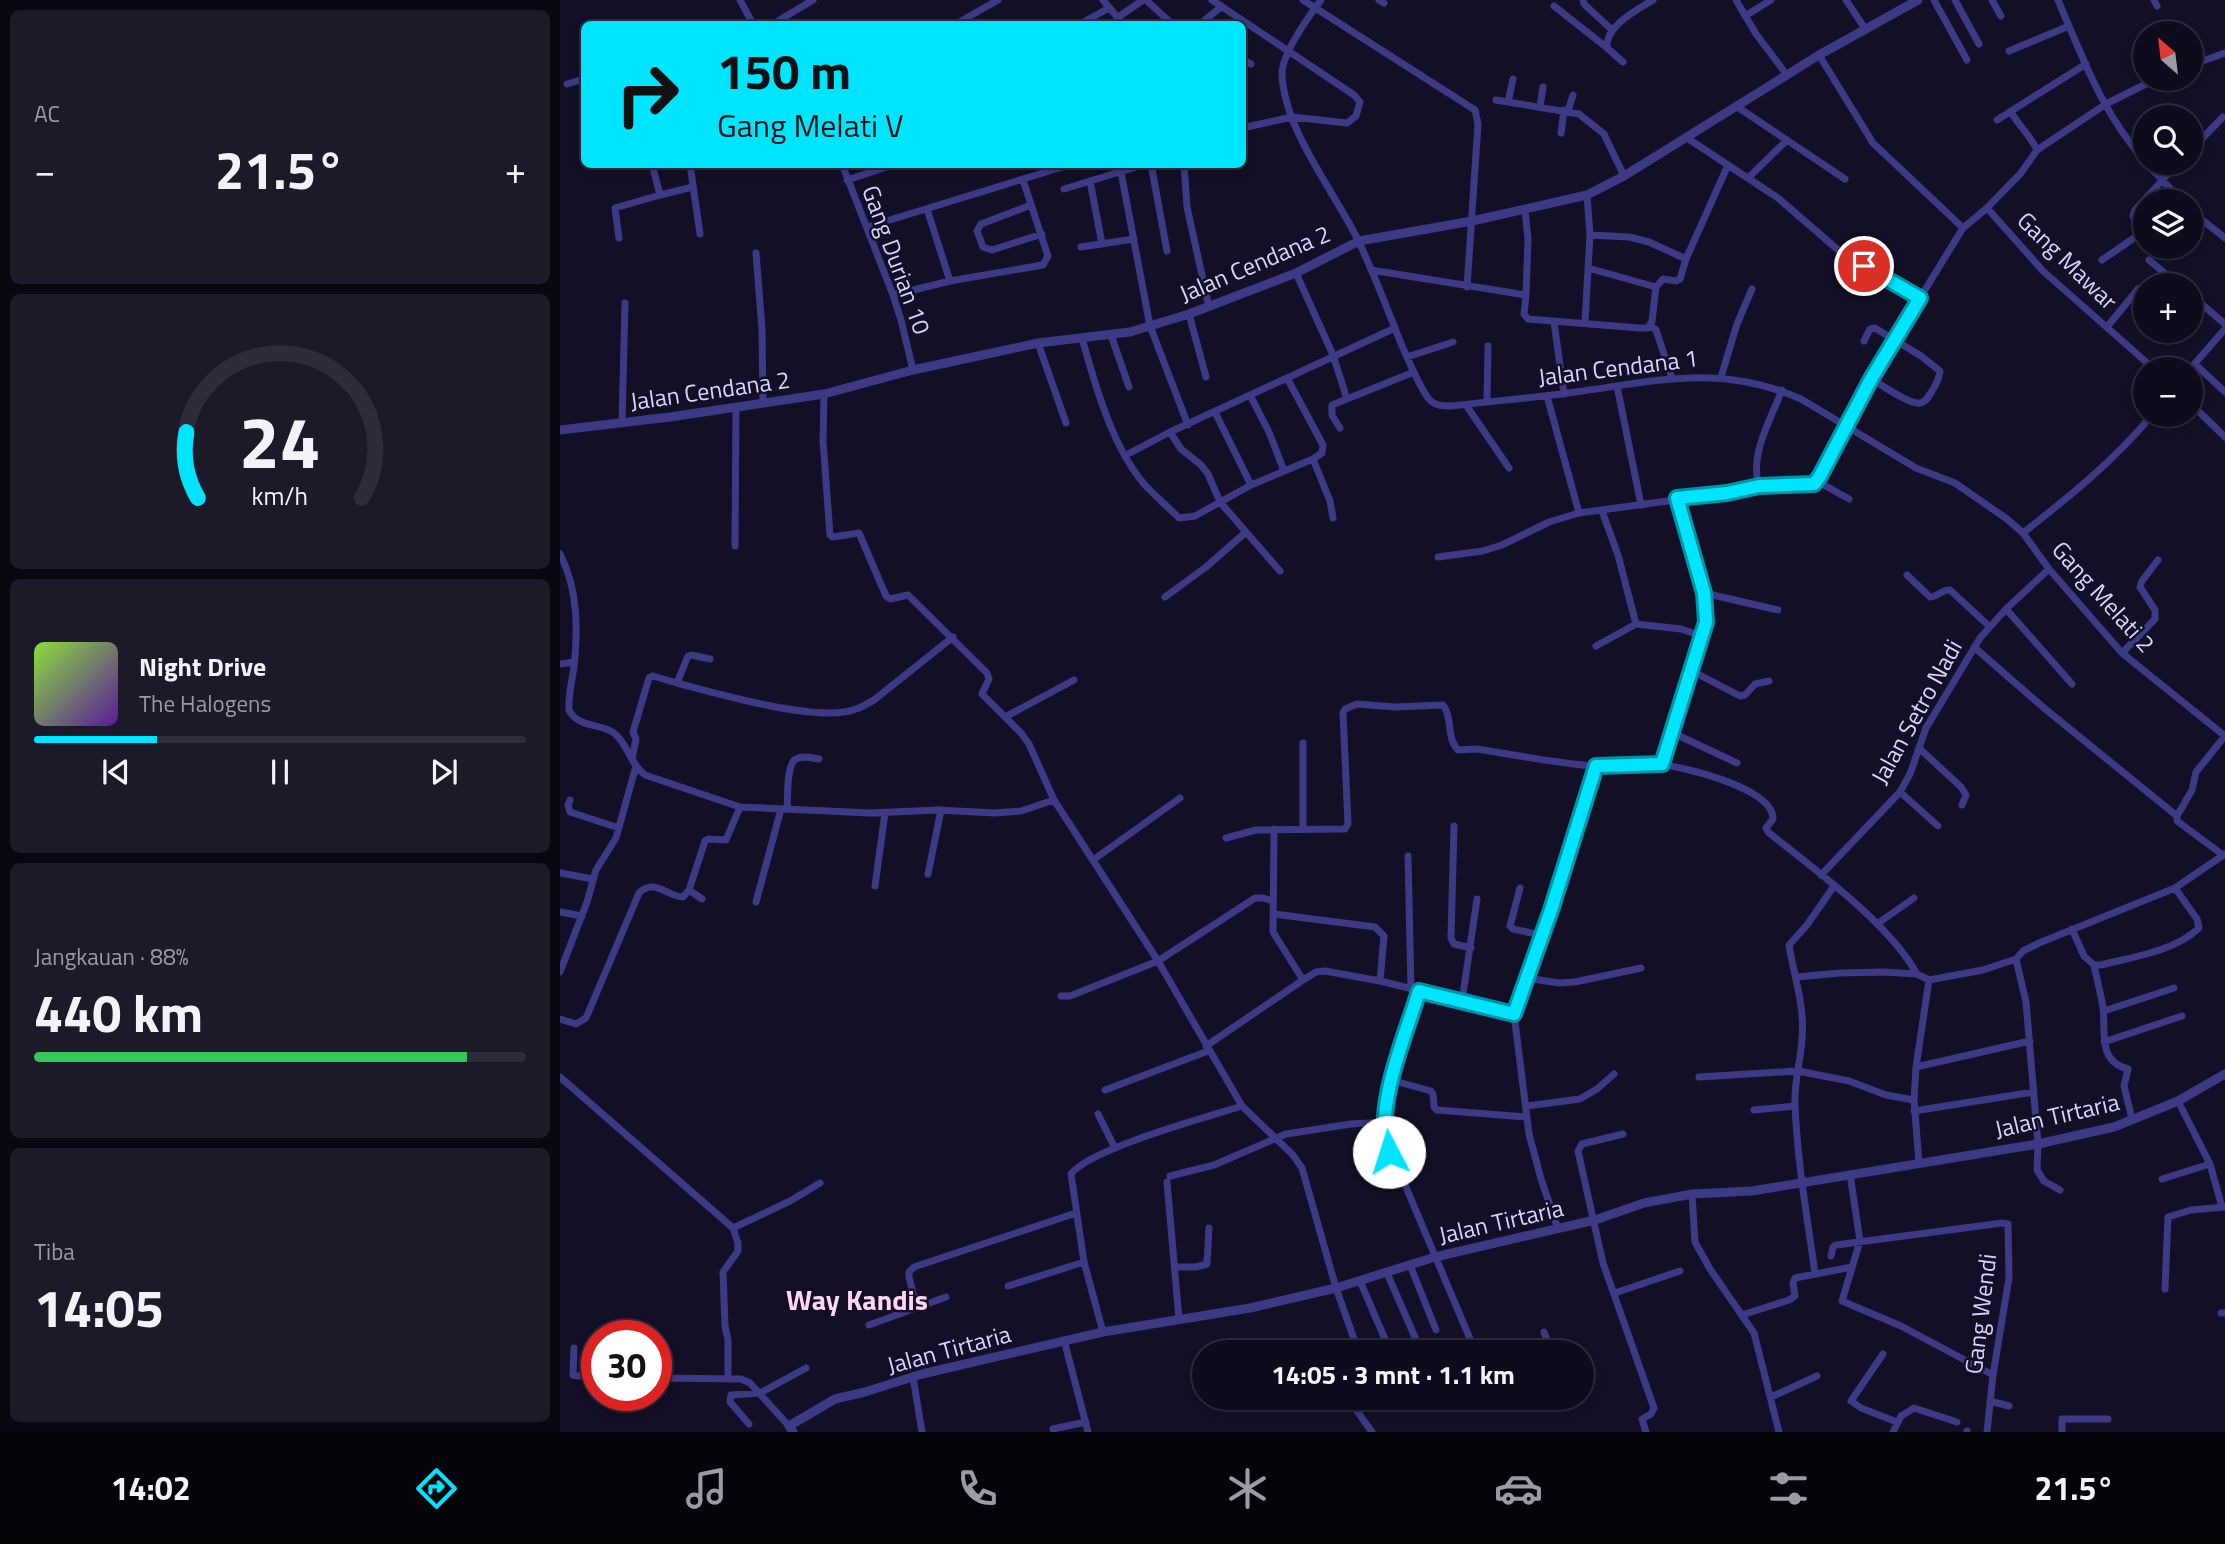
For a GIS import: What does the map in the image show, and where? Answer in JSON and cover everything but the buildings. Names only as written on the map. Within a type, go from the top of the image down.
[{"type":"street","points":[[740,0],[751,21]]},
{"type":"street","points":[[778,21],[813,0]]},
{"type":"street","points":[[961,21],[998,0]]},
{"type":"street","points":[[1104,0],[1120,21]]},
{"type":"street","points":[[1117,18],[1144,0],[1169,21]]},
{"type":"street","points":[[1212,0],[1242,21]]},
{"type":"street","points":[[1303,0],[1475,110],[1478,124],[1467,287]]},
{"type":"street","points":[[1288,52],[1321,0]]},
{"type":"street","points":[[1583,0],[1612,30]]},
{"type":"street","points":[[1606,48],[1612,30],[1653,0]]},
{"type":"street","points":[[1736,0],[1756,34],[1787,75]]},
{"type":"street","points":[[1745,16],[1771,0]]},
{"type":"street","points":[[1846,0],[1866,30]]},
{"type":"street","name":"Jalan Cendana 2","points":[[560,430],[824,394],[913,370],[1038,343],[1111,335],[1209,307],[1296,273],[1359,241],[1472,221],[1587,195],[1687,138],[1819,55],[1917,0]]},
{"type":"street","points":[[1934,0],[1967,60]]},
{"type":"street","points":[[1955,0],[1979,44]]},
{"type":"street","points":[[1992,0],[2001,16]]},
{"type":"street","points":[[2058,0],[2085,64],[2122,134],[2133,147]]},
{"type":"street","points":[[1554,6],[1623,62]]},
{"type":"street","points":[[1204,21],[1221,7]]},
{"type":"street","points":[[1085,21],[1109,8]]},
{"type":"street","points":[[1246,24],[1354,95],[1360,102],[1356,116],[1347,123],[1292,117],[1246,127]]},
{"type":"street","points":[[2009,51],[2069,26]]},
{"type":"street","name":"Jalan Cendana 1","points":[[1288,52],[1281,73],[1292,117],[1314,164],[1359,241],[1413,372],[1434,404],[1466,405],[1672,378],[1721,377],[1782,390],[1916,468],[1955,483],[2023,533]]},
{"type":"street","points":[[2203,61],[2225,53]]},
{"type":"street","points":[[1819,55],[1872,142],[1963,228]]},
{"type":"street","points":[[1246,61],[1251,64]]},
{"type":"street","points":[[1997,120],[2085,64]]},
{"type":"street","points":[[1508,102],[1513,79]]},
{"type":"street","points":[[566,84],[581,80]]},
{"type":"street","points":[[1540,107],[1543,87]]},
{"type":"street","points":[[1438,557],[1483,551],[1502,545],[1549,522],[1579,513],[1727,493],[1759,486],[1809,485],[1818,481],[1871,379],[1963,228],[2021,173],[2037,150],[2106,104],[2133,90]]},
{"type":"street","points":[[1561,134],[1566,110],[1573,95]]},
{"type":"street","points":[[1496,100],[1579,114],[1604,134],[1624,176]]},
{"type":"street","points":[[1736,106],[1845,179]]},
{"type":"street","points":[[2011,112],[2031,135],[2037,150]]},
{"type":"street","points":[[2203,138],[2223,117]]},
{"type":"street","points":[[1687,138],[1786,204],[1846,256],[1920,298]]},
{"type":"street","points":[[1748,178],[1787,140]]},
{"type":"street","points":[[1525,210],[1528,239],[1525,317],[1554,322],[1585,322],[1646,329],[1650,325],[1656,286],[1663,279],[1680,279],[1686,259],[1728,164]]},
{"type":"street","points":[[653,168],[660,195]]},
{"type":"street","points":[[691,168],[700,233]]},
{"type":"street","name":"Gang Durian 10","points":[[843,168],[893,295],[913,370]]},
{"type":"street","points":[[847,180],[884,168]]},
{"type":"street","points":[[867,227],[1023,180],[1051,168]]},
{"type":"street","points":[[1064,189],[1135,168]]},
{"type":"street","points":[[1150,168],[1167,251]]},
{"type":"street","points":[[1184,168],[1187,207],[1209,307]]},
{"type":"street","points":[[1121,172],[1150,326],[1188,425]]},
{"type":"street","points":[[2157,175],[2170,189]]},
{"type":"street","points":[[2102,260],[2137,236],[2138,226],[2133,213],[2166,175]]},
{"type":"street","points":[[893,295],[950,281],[1043,265],[1048,256],[1023,180]]},
{"type":"street","points":[[1090,181],[1102,244]]},
{"type":"street","points":[[619,238],[615,208],[693,187]]},
{"type":"street","points":[[1585,322],[1590,235],[1587,195]]},
{"type":"street","points":[[1031,205],[981,224],[977,231],[983,247],[988,250],[1042,234]]},
{"type":"street","name":"Gang Mawar","points":[[1987,208],[2043,271],[2141,357]]},
{"type":"street","points":[[927,209],[950,281]]},
{"type":"street","points":[[2203,220],[2223,234]]},
{"type":"street","points":[[1590,235],[1629,237],[1649,242],[1686,259]]},
{"type":"street","points":[[1081,247],[1134,239]]},
{"type":"street","points":[[756,253],[762,329],[763,402]]},
{"type":"street","points":[[2149,260],[2165,273]]},
{"type":"street","points":[[1588,268],[1656,286]]},
{"type":"street","points":[[1371,270],[1526,295]]},
{"type":"street","points":[[1296,273],[1333,355],[1347,399]]},
{"type":"street","points":[[1721,377],[1737,324],[1752,289]]},
{"type":"street","points":[[2107,327],[2133,295]]},
{"type":"street","points":[[622,422],[625,303]]},
{"type":"street","points":[[2203,305],[2225,324]]},
{"type":"street","points":[[1189,314],[1206,377]]},
{"type":"street","points":[[1554,322],[1564,394]]},
{"type":"street","points":[[1650,325],[1656,330],[1672,378]]},
{"type":"street","points":[[1126,455],[1395,328]]},
{"type":"street","points":[[1864,341],[1872,328],[1896,340],[1940,371],[1934,389],[1927,399],[1920,403],[1912,402],[1871,379]]},
{"type":"street","points":[[2201,357],[2225,329]]},
{"type":"street","points":[[1111,335],[1129,387]]},
{"type":"street","points":[[1082,338],[1093,376],[1126,455],[1143,483],[1180,518],[1195,516],[1251,485],[1322,453],[1323,444],[1287,379]]},
{"type":"street","points":[[1407,357],[1452,342]]},
{"type":"street","points":[[1038,343],[1066,423]]},
{"type":"street","points":[[1487,402],[1488,346]]},
{"type":"street","points":[[1340,428],[1330,409],[1332,405],[1413,372]]},
{"type":"street","points":[[2203,375],[2225,392]]},
{"type":"street","points":[[1617,386],[1641,505]]},
{"type":"street","points":[[1759,486],[1756,477],[1757,459],[1782,390]]},
{"type":"street","points":[[824,394],[822,441],[830,535],[859,533],[886,596],[890,599],[908,596],[987,673],[989,679],[981,690],[982,694],[1029,744],[1054,800],[1158,961],[1242,1106],[1293,1155],[1307,1180],[1336,1288],[1354,1340]]},
{"type":"street","points":[[1250,396],[1269,432],[1284,471]]},
{"type":"street","points":[[1547,396],[1579,513]]},
{"type":"street","points":[[1466,405],[1485,437],[1509,468]]},
{"type":"street","points":[[735,546],[736,407]]},
{"type":"street","points":[[1214,412],[1251,485]]},
{"type":"street","points":[[2203,416],[2225,437]]},
{"type":"street","points":[[2023,533],[2079,490],[2141,427]]},
{"type":"street","points":[[1170,432],[1181,449],[1208,474],[1220,502],[1280,571]]},
{"type":"street","points":[[1313,459],[1333,518]]},
{"type":"street","points":[[1818,481],[1849,499]]},
{"type":"street","points":[[1662,764],[1706,622],[1704,593],[1677,498]]},
{"type":"street","points":[[1602,511],[1618,555],[1636,624]]},
{"type":"street","points":[[1165,597],[1206,567],[1246,532]]},
{"type":"street","name":"Gang Melati 2","points":[[2023,533],[2049,569],[2122,653],[2225,736]]},
{"type":"street","points":[[560,556],[573,583],[576,606],[569,702],[571,715],[615,734],[645,775],[740,807],[886,813],[941,810],[995,813],[1021,811],[1054,800]]},
{"type":"street","points":[[2122,653],[2155,619],[2155,610],[2140,587],[2158,560]]},
{"type":"street","name":"Jalan Setro Nadi","points":[[1821,875],[1900,792],[1920,749],[1926,728],[1989,626],[2049,569]]},
{"type":"street","points":[[1907,575],[1930,597],[1935,597],[1945,589],[1950,590],[1989,626]]},
{"type":"street","points":[[1704,593],[1778,610]]},
{"type":"street","points":[[2006,609],[2072,684]]},
{"type":"street","points":[[1596,646],[1636,624],[1681,629],[1702,636]]},
{"type":"street","points":[[560,972],[593,879],[619,828],[634,763],[636,739],[633,732],[647,681],[653,676],[798,710],[842,713],[860,709],[874,700],[953,637]]},
{"type":"street","points":[[1797,977],[1840,973],[1917,974],[1929,980],[1983,970],[2016,959],[2023,951],[2071,929],[2175,888],[2224,854],[2178,821],[2177,816],[1974,647]]},
{"type":"street","points":[[677,683],[688,656],[710,659]]},
{"type":"street","points":[[560,664],[574,662]]},
{"type":"street","points":[[1690,670],[1740,696],[1745,695],[1752,686],[1769,681]]},
{"type":"street","points":[[1005,717],[1074,680]]},
{"type":"street","points":[[1226,838],[1256,830],[1341,831],[1347,826],[1345,709],[1357,704],[1395,707],[1443,705],[1448,715],[1453,743],[1458,750],[1477,749],[1596,766],[1662,764],[1744,788],[1761,799],[1773,815],[1766,828],[1768,832],[1877,924],[1906,954],[1917,974]]},
{"type":"street","points":[[1673,733],[1737,764]]},
{"type":"street","points":[[2177,816],[2192,790],[2196,772],[2225,736]]},
{"type":"street","points":[[1303,743],[1303,829]]},
{"type":"street","points":[[1920,749],[1961,787],[1966,794],[1962,804]]},
{"type":"street","points":[[756,902],[784,809],[793,761],[807,757],[819,759]]},
{"type":"street","points":[[1558,1229],[1541,1179],[1526,1117],[1527,1106],[1514,1014],[1596,766]]},
{"type":"street","points":[[1900,792],[1938,826]]},
{"type":"street","points":[[1093,860],[1180,798]]},
{"type":"street","points":[[570,800],[570,812],[619,828]]},
{"type":"street","points":[[560,1019],[576,1024],[586,1018],[639,893],[644,888],[653,886],[684,897],[689,890],[705,841],[726,840],[740,807]]},
{"type":"street","points":[[928,874],[941,810]]},
{"type":"street","points":[[875,886],[886,813]]},
{"type":"street","points":[[1454,826],[1451,938],[1454,944],[1471,947]]},
{"type":"street","points":[[1274,829],[1272,932],[1303,980]]},
{"type":"street","points":[[1408,856],[1415,990],[1391,1080],[1385,1143],[1470,1340]]},
{"type":"street","points":[[560,873],[593,879]]},
{"type":"street","points":[[1815,1273],[1795,1107],[1802,1028],[1801,998],[1789,944],[1807,925],[1834,886]]},
{"type":"street","points":[[1520,888],[1510,926],[1541,935]]},
{"type":"street","points":[[2095,965],[2161,949],[2194,932],[2200,924],[2175,888]]},
{"type":"street","points":[[689,890],[702,899]]},
{"type":"street","points":[[1061,996],[1070,996],[1158,961],[1255,898],[1273,901]]},
{"type":"street","points":[[1877,924],[1914,898]]},
{"type":"street","points":[[1462,1001],[1477,899]]},
{"type":"street","points":[[560,912],[582,916]]},
{"type":"street","points":[[1274,914],[1375,926],[1384,936],[1380,981]]},
{"type":"street","points":[[2071,929],[2084,956],[2095,965],[2104,1011],[2104,1042],[2114,1062],[2127,1069],[2124,1086],[2132,1119]]},
{"type":"street","points":[[2016,959],[2026,1002],[2030,1041],[2038,1144],[2037,1170],[2039,1175],[2060,1190]]},
{"type":"street","points":[[1527,978],[1559,983],[1575,982],[1641,968]]},
{"type":"street","points":[[1105,1090],[1207,1048],[1316,972],[1325,971],[1380,981],[1514,1014]]},
{"type":"street","points":[[1919,1163],[1914,1100],[1916,1067],[1929,980]]},
{"type":"street","points":[[2104,1011],[2174,988]]},
{"type":"street","points":[[2104,1042],[2182,1016]]},
{"type":"street","points":[[1916,1067],[2030,1041]]},
{"type":"street","points":[[1699,1077],[1798,1071],[1849,1081],[1886,1095],[1914,1100]]},
{"type":"street","points":[[1527,1106],[1580,1099],[1614,1074]]},
{"type":"street","name":"Jalan Tirtaria","points":[[791,1429],[835,1399],[913,1377],[1064,1340],[1250,1308],[1336,1288],[1435,1257],[1594,1220],[1644,1203],[1692,1194],[1752,1191],[2038,1144],[2114,1127],[2178,1101],[2225,1074]]},
{"type":"street","points":[[560,1077],[733,1228],[738,1251],[723,1272],[728,1378]]},
{"type":"street","points":[[1391,1080],[1431,1091],[1437,1110],[1526,1117]]},
{"type":"street","points":[[1914,1111],[2034,1092]]},
{"type":"street","points":[[2165,1289],[2168,1217],[2191,1210],[2224,1207],[2210,1164],[2178,1101]]},
{"type":"street","points":[[1103,1332],[1084,1262],[1071,1174],[1076,1168],[1115,1148],[1242,1106]]},
{"type":"street","points":[[1754,1110],[1795,1107]]},
{"type":"street","points":[[1098,1114],[1115,1148]]},
{"type":"street","points":[[1178,1319],[1169,1179],[1214,1165],[1286,1134],[1315,1128],[1386,1122]]},
{"type":"street","points":[[1623,1134],[1582,1144],[1578,1151],[1601,1253],[1654,1408],[1653,1412],[1642,1419],[1646,1432]]},
{"type":"street","points":[[2162,1179],[2210,1164]]},
{"type":"street","points":[[1850,1174],[1860,1241],[1842,1301],[1901,1326],[1993,1375]]},
{"type":"street","points":[[733,1228],[790,1201],[820,1183]]},
{"type":"street","points":[[1692,1194],[1695,1242],[1701,1256],[1754,1333],[1779,1432]]},
{"type":"street","points":[[917,1307],[909,1277],[914,1266],[1076,1213]]},
{"type":"street","name":"Gang Wendi","points":[[1860,1241],[2008,1224],[2010,1278],[1993,1375],[1987,1432]]},
{"type":"street","points":[[1175,1267],[1207,1264],[1209,1228]]},
{"type":"street","points":[[1831,1256],[1836,1245],[1860,1241]]},
{"type":"street","points":[[1008,1286],[1084,1262]]},
{"type":"street","points":[[1410,1265],[1436,1330]]},
{"type":"street","points":[[1742,1315],[1795,1296],[1795,1278],[1852,1267]]},
{"type":"street","points":[[1615,1293],[1680,1271]]},
{"type":"street","points":[[1387,1273],[1416,1340]]},
{"type":"street","points":[[1360,1281],[1385,1340]]},
{"type":"street","points":[[869,1325],[946,1297]]},
{"type":"street","points":[[1544,1332],[1547,1340]]},
{"type":"street","points":[[1064,1340],[1088,1432]]},
{"type":"street","points":[[573,1348],[572,1371],[575,1376],[581,1375]]},
{"type":"street","points":[[1883,1354],[1851,1401],[1861,1408],[1897,1422]]},
{"type":"street","points":[[749,1424],[730,1402],[729,1396],[734,1393],[760,1393],[806,1368]]},
{"type":"street","points":[[1771,1397],[1817,1376]]},
{"type":"street","points":[[913,1377],[922,1432]]},
{"type":"street","points":[[672,1378],[741,1379],[750,1383],[791,1429]]},
{"type":"street","points":[[1990,1401],[2009,1406]]},
{"type":"street","points":[[1893,1432],[1905,1412],[1914,1408],[1956,1422]]},
{"type":"street","points":[[1357,1411],[1372,1432]]},
{"type":"street","points":[[2062,1432],[2062,1419],[2108,1419]]},
{"type":"street","points":[[1053,1429],[1072,1428],[1086,1422]]},
{"type":"district","name":"Way Kandis","points":[[857,1300]]},
{"type":"route","points":[[1389,1152],[1384,1135],[1391,1080],[1395,1060],[1419,991],[1514,1014],[1551,910],[1596,766],[1662,764],[1706,622],[1704,593],[1677,498],[1727,493],[1759,486],[1809,485],[1818,481],[1871,379],[1920,298],[1864,266]]}]
